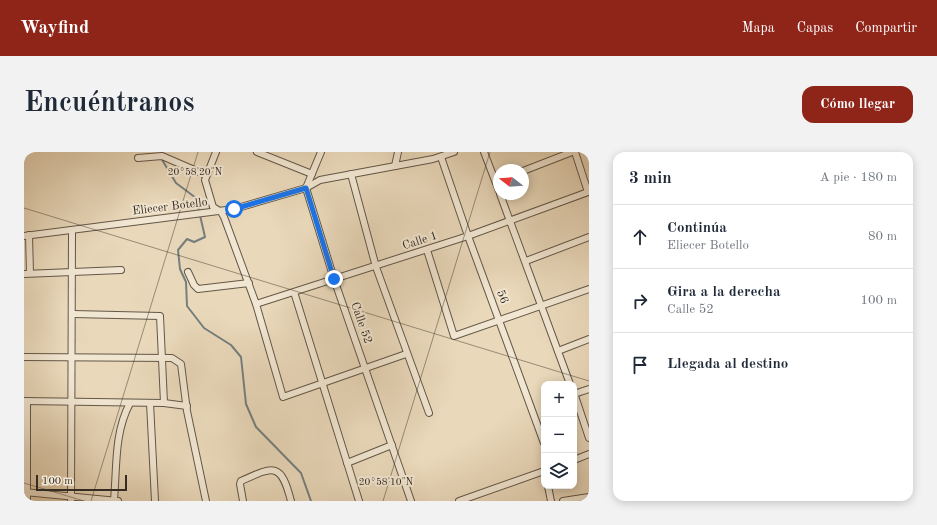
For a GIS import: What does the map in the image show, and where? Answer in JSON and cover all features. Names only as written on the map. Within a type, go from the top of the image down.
[{"type":"street","points":[[216,152],[205,180],[210,199],[213,207],[221,212],[249,283],[282,395],[285,397],[406,354]]},
{"type":"street","points":[[258,152],[312,174]]},
{"type":"street","points":[[306,188],[321,152]]},
{"type":"street","points":[[395,166],[398,152]]},
{"type":"street","name":"Eliecer Botello","points":[[26,235],[221,212],[306,188],[320,180],[395,166],[433,155],[441,157],[454,152]]},
{"type":"street","points":[[484,152],[493,172]]},
{"type":"street","points":[[529,169],[574,152],[588,192]]},
{"type":"street","points":[[138,158],[163,154],[206,175]]},
{"type":"street","name":"56","points":[[441,157],[468,236],[541,435]]},
{"type":"street","points":[[351,174],[376,267],[406,354],[429,413]]},
{"type":"street","name":"Calle 52","points":[[306,188],[334,279],[411,501]]},
{"type":"street","name":"Calle 1","points":[[256,304],[427,250],[588,192]]},
{"type":"street","points":[[502,200],[569,381]]},
{"type":"street","points":[[71,499],[73,357],[72,230]]},
{"type":"street","points":[[26,235],[27,273],[72,273],[121,270]]},
{"type":"street","points":[[526,261],[589,237]]},
{"type":"street","points":[[427,250],[454,336],[589,290]]},
{"type":"street","points":[[188,272],[194,285],[198,289],[249,283]]},
{"type":"street","points":[[294,292],[359,501]]},
{"type":"street","points":[[73,314],[160,316],[164,403]]},
{"type":"street","points":[[558,351],[589,339]]},
{"type":"street","points":[[24,357],[172,358],[178,361],[181,364],[187,406],[206,501]]},
{"type":"street","points":[[577,393],[589,389]]},
{"type":"street","points":[[27,501],[25,492],[26,401],[164,403],[187,406]]},
{"type":"street","points":[[25,492],[71,499],[116,501],[119,435],[123,416],[130,403]]},
{"type":"street","points":[[150,403],[155,501]]},
{"type":"street","points":[[577,403],[589,438]]},
{"type":"street","points":[[347,463],[392,444]]},
{"type":"street","points":[[577,459],[589,454]]},
{"type":"street","points":[[243,501],[240,482],[263,471],[278,472],[283,475],[291,501]]},
{"type":"street","points":[[459,501],[541,473]]},
{"type":"street","points":[[548,489],[550,501]]},
{"type":"street","points":[[563,501],[589,497]]},
{"type":"waterway","points":[[161,158],[176,183],[196,198],[205,237],[194,242],[187,239],[178,250],[180,269],[186,282],[187,306],[204,328],[231,345],[241,357],[246,404],[256,427],[301,473],[311,501]]},
{"type":"route","points":[[234,209],[306,188],[334,279]]}]
